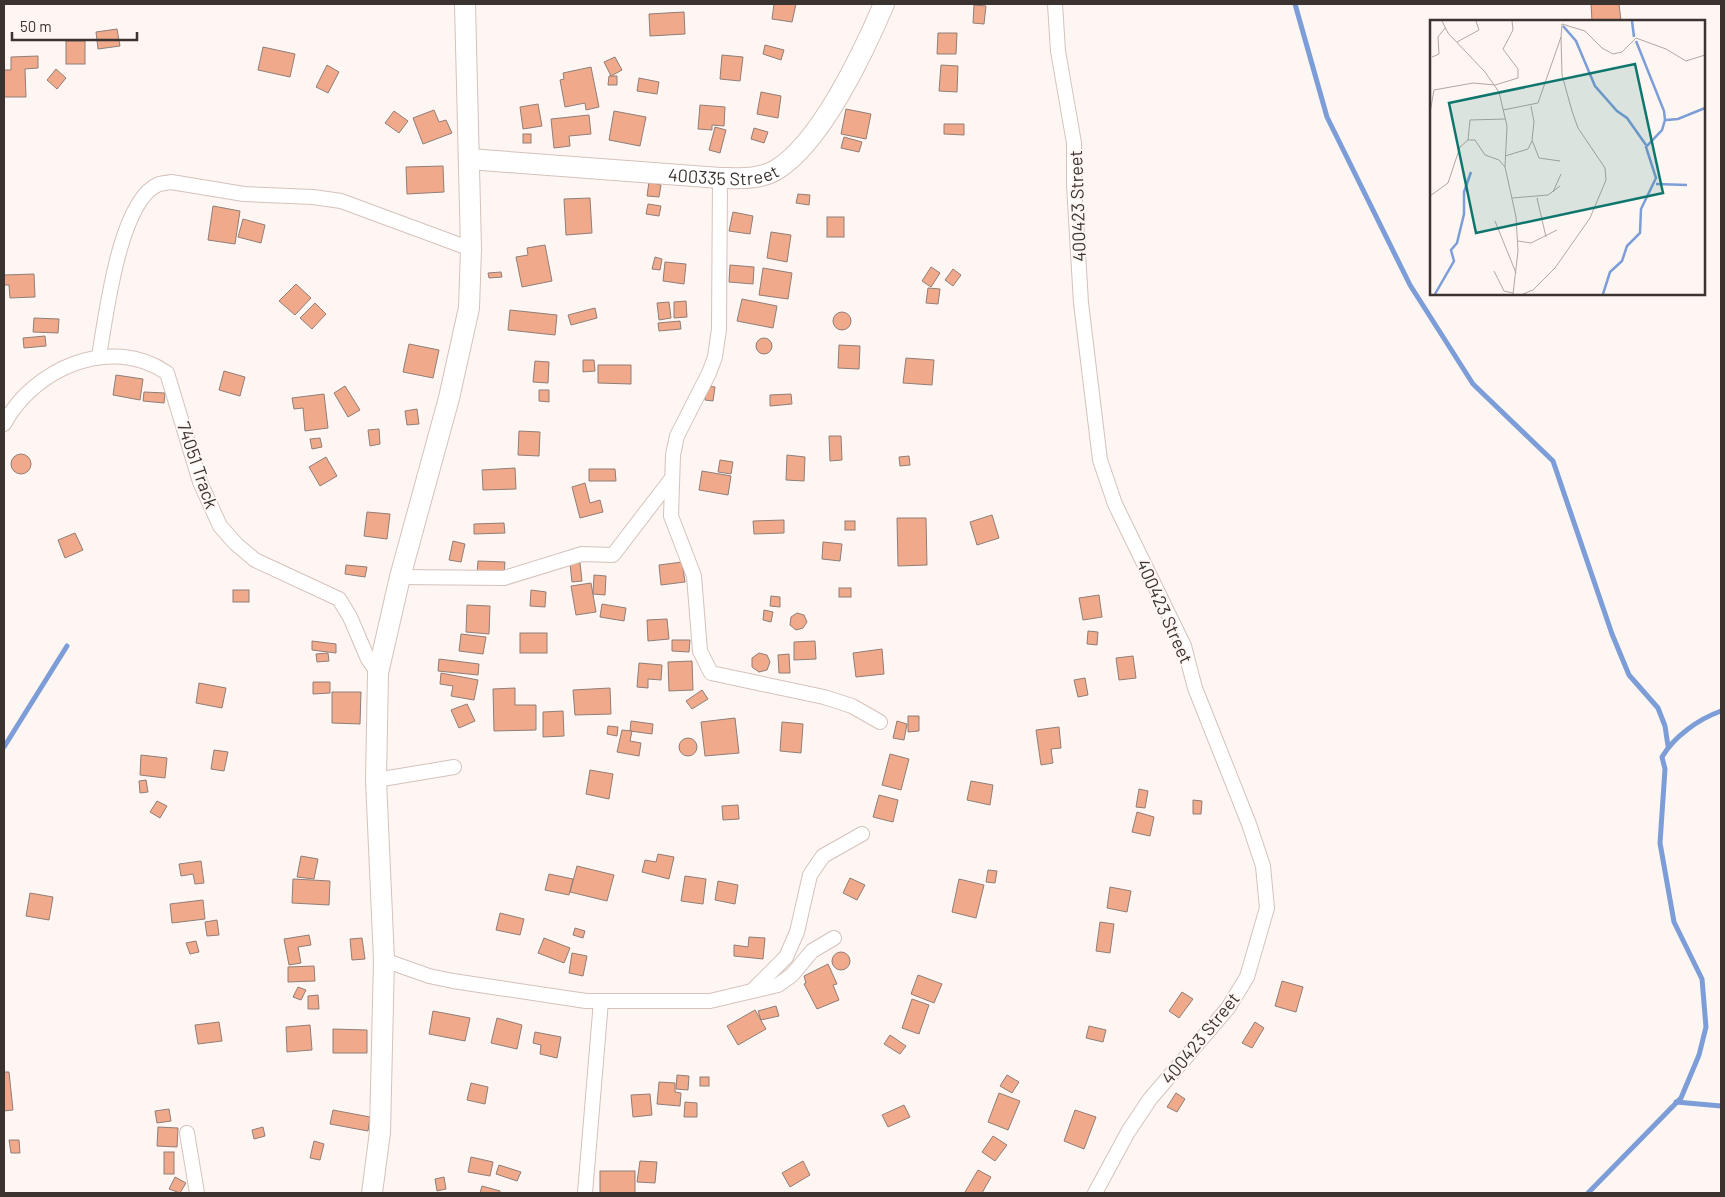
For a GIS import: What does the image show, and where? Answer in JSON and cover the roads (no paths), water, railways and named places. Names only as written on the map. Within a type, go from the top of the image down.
[{"type":"street","points":[[372,1193],[380,1132],[384,960],[376,780],[378,673],[400,576],[449,398],[469,308],[471,249],[465,4]]},
{"type":"street","name":"400335 Street","points":[[469,159],[720,178],[752,178],[775,171],[790,160],[820,124],[873,29],[884,4]]},
{"type":"street","name":"400423 Street","points":[[1055,4],[1058,51],[1074,142],[1074,184],[1081,302],[1100,460],[1115,504],[1184,646],[1195,688],[1249,824],[1263,866],[1267,908],[1247,977],[1228,1008],[1150,1098],[1128,1132],[1095,1193]]},
{"type":"street","points":[[720,178],[721,290],[715,357],[678,436],[672,478],[671,516],[694,576],[700,651],[711,673],[852,706],[880,722]]},
{"type":"street","points":[[99,356],[117,259],[132,214],[147,193],[159,184],[170,182],[244,194],[313,197],[341,202],[471,249]]},
{"type":"street","name":"74051 Track","points":[[4,424],[14,405],[63,367],[99,356],[153,363],[167,373],[200,482],[220,526],[255,560],[339,598],[350,617],[368,659],[378,673]]},
{"type":"street","points":[[400,576],[504,578],[582,554],[613,556],[672,478]]},
{"type":"street","points":[[376,780],[454,767]]},
{"type":"street","points":[[750,993],[786,957],[797,932],[810,875],[823,856],[862,834]]},
{"type":"street","points":[[384,960],[430,976],[600,1002],[710,1001],[778,985],[792,975],[812,951],[834,938]]},
{"type":"street","points":[[585,1193],[600,1002]]},
{"type":"street","points":[[186,1133],[197,1193]]},
{"type":"waterway","points":[[1295,4],[1327,117],[1410,285],[1473,384],[1553,461],[1612,634],[1629,675],[1658,708],[1665,726],[1668,746]]},
{"type":"waterway","points":[[4,747],[67,646]]},
{"type":"waterway","points":[[1588,1193],[1681,1098],[1699,1055],[1706,1027],[1702,979],[1674,922],[1660,843],[1665,769],[1662,757],[1680,735],[1704,719],[1721,711]]},
{"type":"waterway","points":[[1676,1102],[1721,1106]]}]
